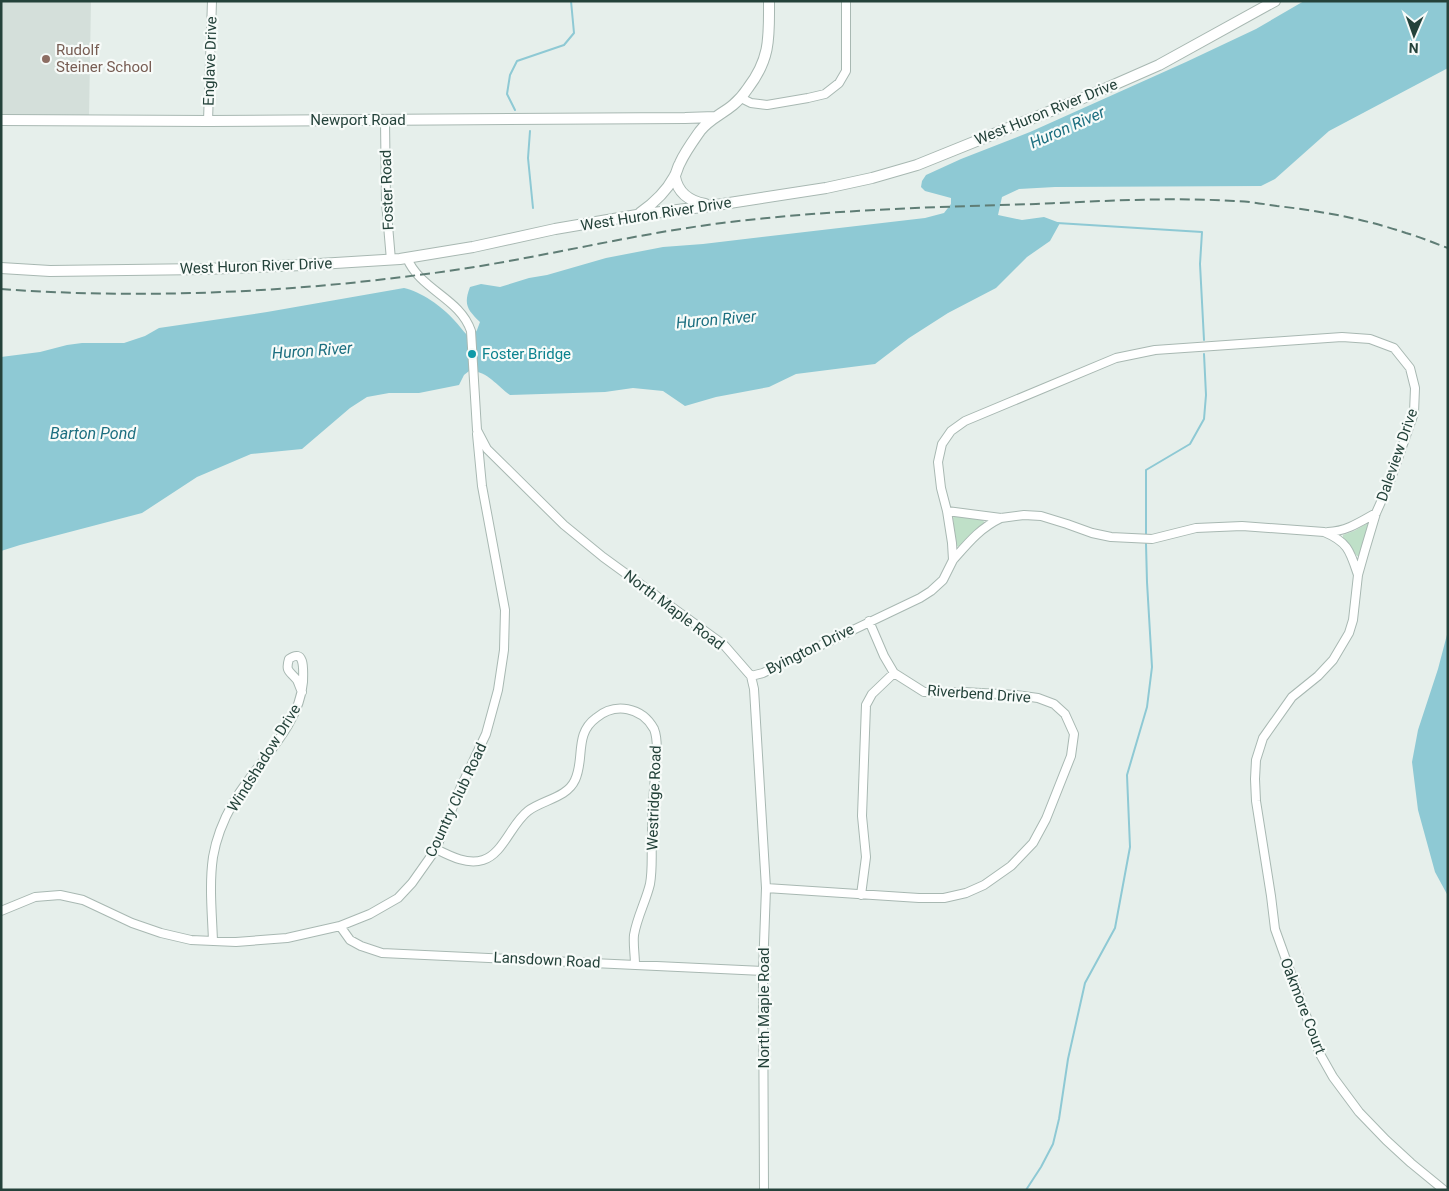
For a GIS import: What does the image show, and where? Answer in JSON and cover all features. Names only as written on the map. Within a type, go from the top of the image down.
[{"type":"street","name":"Englave Drive","points":[[208,121],[212,1]]},
{"type":"street","points":[[637,215],[655,202],[665,191],[701,129],[741,98],[761,68],[767,53],[769,1]]},
{"type":"street","points":[[741,98],[751,103],[767,105],[825,94],[839,84],[846,71],[846,1]]},
{"type":"street","name":"West Huron River Drive","points":[[1,268],[50,271],[204,269],[303,266],[391,260],[637,215],[826,188],[872,178],[917,165],[1094,94],[1159,64],[1275,1]]},
{"type":"street","name":"Newport Road","points":[[1,120],[208,121],[715,117]]},
{"type":"street","name":"Foster Road","points":[[385,120],[386,202],[391,260]]},
{"type":"street","points":[[675,176],[676,184],[682,192],[694,202],[710,206]]},
{"type":"street","name":"North Maple Road","points":[[408,258],[412,267],[425,283],[463,314],[468,322],[477,430],[487,449],[564,525],[602,557],[724,646],[751,676],[754,689],[766,888],[763,971],[764,1190]]},
{"type":"street","name":"Daleview Drive","points":[[953,560],[952,543],[938,462],[942,444],[951,431],[965,421],[1116,358],[1155,350],[1342,337],[1370,339],[1394,348],[1410,368],[1415,388],[1414,413],[1389,484],[1376,513],[1358,575],[1353,620],[1349,633],[1333,660],[1318,676],[1292,697],[1262,738],[1256,760],[1256,801],[1266,866]]},
{"type":"street","name":"Country Club Road","points":[[1,911],[36,898],[60,895],[83,900],[132,923],[161,933],[191,940],[236,942],[287,938],[340,926],[370,914],[398,898],[412,883],[436,849],[460,789],[486,734],[498,690],[504,650],[505,610],[482,486],[477,430]]},
{"type":"street","points":[[947,511],[1001,518],[1024,515],[1041,516],[1092,533],[1112,537],[1152,539],[1196,528],[1242,526],[1337,532],[1353,527],[1376,513]]},
{"type":"street","name":"Byington Drive","points":[[751,676],[762,673],[931,591],[943,580],[953,560],[981,530],[1001,518]]},
{"type":"street","points":[[1324,532],[1336,537],[1345,545],[1351,555],[1358,575]]},
{"type":"street","name":"Riverbend Drive","points":[[766,888],[861,895],[944,898],[966,893],[984,885],[1011,866],[1033,843],[1046,819],[1071,756],[1074,734],[1065,714],[1054,704],[1038,698],[1016,695],[924,692],[894,673],[884,656],[869,621]]},
{"type":"street","points":[[861,895],[866,857],[862,816],[866,705],[872,694],[894,673]]},
{"type":"street","name":"Windshadow Drive","points":[[213,941],[213,856],[220,832],[233,803],[282,735],[296,711],[302,692]]},
{"type":"street","name":"Westridge Road","points":[[436,849],[466,861],[481,861],[490,857],[524,814],[566,791],[574,782],[578,769],[582,736],[596,717],[613,708],[627,708],[636,712],[648,721],[654,731],[657,751],[652,804],[650,884],[634,935],[635,965]]},
{"type":"street","name":"Oakmore Court","points":[[1266,866],[1275,929],[1320,1054],[1333,1077],[1359,1112],[1392,1146],[1444,1190]]},
{"type":"street","name":"Lansdown Road","points":[[340,926],[350,940],[361,946],[382,952],[763,971]]},
{"type":"shaded area","name":"Rudolf Steiner School","points":[[1,1],[91,1],[89,117],[1,116]]},
{"type":"green space","points":[[954,516],[983,520],[984,522],[960,547],[956,546]]},
{"type":"green space","points":[[1370,523],[1360,556],[1357,556],[1343,538],[1343,535]]},
{"type":"water","name":"Barton Pond","points":[[1304,1],[1448,1],[1448,68],[1329,131],[1275,179],[1261,186],[1055,187],[1019,189],[1002,197],[998,215],[1022,220],[1044,217],[1060,223],[1050,241],[1027,257],[996,288],[948,313],[909,338],[875,364],[796,374],[769,387],[716,397],[685,406],[663,391],[633,388],[605,392],[510,395],[481,373],[469,371],[464,375],[459,385],[419,393],[389,393],[367,397],[350,408],[302,449],[251,454],[197,477],[142,513],[1,551],[1,357],[40,352],[82,343],[124,343],[145,336],[159,328],[267,312],[404,288],[417,292],[431,300],[449,315],[467,335],[474,335],[480,322],[468,307],[467,298],[470,287],[481,284],[500,287],[606,258],[663,247],[925,218],[944,213],[951,204],[951,198],[925,191],[921,187],[926,175],[1030,132],[1186,62],[1256,29]]},
{"type":"water","points":[[1448,631],[1448,896],[1435,872],[1418,810],[1412,762],[1418,730]]},
{"type":"waterway","points":[[515,110],[507,94],[510,75],[517,61],[564,45],[574,33],[571,1]]},
{"type":"waterway","points":[[530,131],[528,158],[533,208]]},
{"type":"waterway","points":[[1057,223],[1202,232],[1200,264],[1204,340]]},
{"type":"waterway","points":[[1146,534],[1146,470],[1190,444],[1204,419],[1206,395],[1204,354]]},
{"type":"waterway","points":[[1026,1190],[1053,1144],[1059,1119],[1068,1059],[1085,983],[1115,928],[1130,847],[1127,775],[1147,707],[1152,667],[1146,544]]},
{"type":"railway","points":[[1,289],[105,294],[157,294],[315,286],[456,270],[684,228],[722,223],[800,215],[879,210],[1135,200],[1239,201],[1310,210],[1375,224],[1448,248]]},
{"type":"place","name":"Rudolf Steiner School","points":[[46,59]]},
{"type":"place","name":"Foster Bridge","points":[[472,354]]},
{"type":"water label","name":"Huron River","points":[[1067,127]]},
{"type":"water label","name":"Huron River","points":[[716,319]]},
{"type":"water label","name":"Huron River","points":[[312,350]]}]
